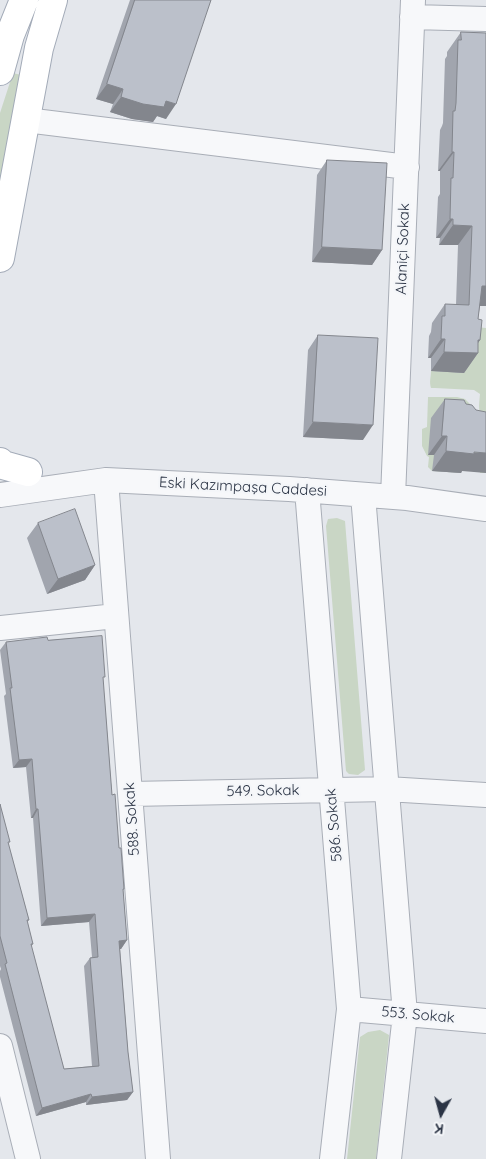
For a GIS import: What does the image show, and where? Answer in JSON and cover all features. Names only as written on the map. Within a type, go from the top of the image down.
[{"type":"main road","points":[[0,71],[10,35],[24,0]]},
{"type":"main road","points":[[0,258],[39,48],[53,0]]},
{"type":"main road","points":[[0,462],[3,465],[28,472]]},
{"type":"street","points":[[413,9],[486,19]]},
{"type":"street","name":"Alaniçi Sokak","points":[[393,497],[413,9]]},
{"type":"street","points":[[26,120],[407,167]]},
{"type":"street","points":[[0,468],[106,480]]},
{"type":"street","name":"Eski Kazımpaşa Caddesi","points":[[0,495],[106,480],[307,490],[393,497],[486,509]]},
{"type":"street","name":"588. Sokak","points":[[106,480],[158,1159]]},
{"type":"street","name":"586. Sokak","points":[[307,490],[349,1009],[332,1159]]},
{"type":"street","points":[[363,495],[405,1014],[389,1159]]},
{"type":"street","points":[[0,628],[116,616]]},
{"type":"street","name":"549. Sokak","points":[[130,794],[387,789],[486,795]]},
{"type":"street","name":"553. Sokak","points":[[349,1009],[486,1022]]},
{"type":"street","points":[[0,1046],[28,1159]]},
{"type":"green space","points":[[13,73],[25,76],[0,231],[0,113]]},
{"type":"green space","points":[[466,326],[486,328],[486,422],[480,412],[480,394],[474,390],[431,388],[430,386],[431,371],[464,372]]},
{"type":"green space","points":[[428,397],[457,397],[465,399],[471,405],[486,430],[486,473],[462,469],[461,473],[432,471],[428,467],[429,457],[422,446],[422,429],[427,427]]},
{"type":"green space","points":[[337,518],[345,521],[365,770],[358,775],[349,774],[346,771],[326,526],[328,519]]},
{"type":"green space","points":[[380,1030],[389,1035],[376,1159],[347,1159],[360,1037],[368,1032]]},
{"type":"building","points":[[135,0],[211,0],[176,104],[166,101],[164,107],[143,104],[121,97],[123,89],[107,84]]},
{"type":"building","points":[[461,32],[486,33],[486,286],[482,286],[478,319],[482,320],[480,340],[478,340],[478,353],[444,352],[445,339],[441,339],[442,316],[445,316],[445,304],[469,305],[472,226],[453,225],[453,219],[450,219],[454,152],[452,152],[453,111],[455,111],[456,103],[458,40],[461,40]]},
{"type":"building","points":[[327,160],[387,163],[382,250],[322,247]]},
{"type":"building","points":[[318,335],[378,338],[373,425],[313,422]]},
{"type":"building","points":[[445,399],[464,400],[466,404],[472,405],[476,410],[486,412],[486,453],[474,452],[474,454],[446,451],[447,436],[442,436]]},
{"type":"building","points":[[75,509],[95,565],[58,579],[38,523]]},
{"type":"building","points":[[102,636],[105,677],[103,677],[112,795],[115,794],[124,889],[127,940],[119,941],[133,1092],[92,1097],[91,1094],[42,1108],[5,964],[7,963],[0,936],[0,804],[29,920],[27,920],[33,944],[31,944],[64,1069],[99,1066],[90,958],[98,957],[95,914],[47,918],[32,759],[19,760],[6,642],[47,637],[48,640]]}]
